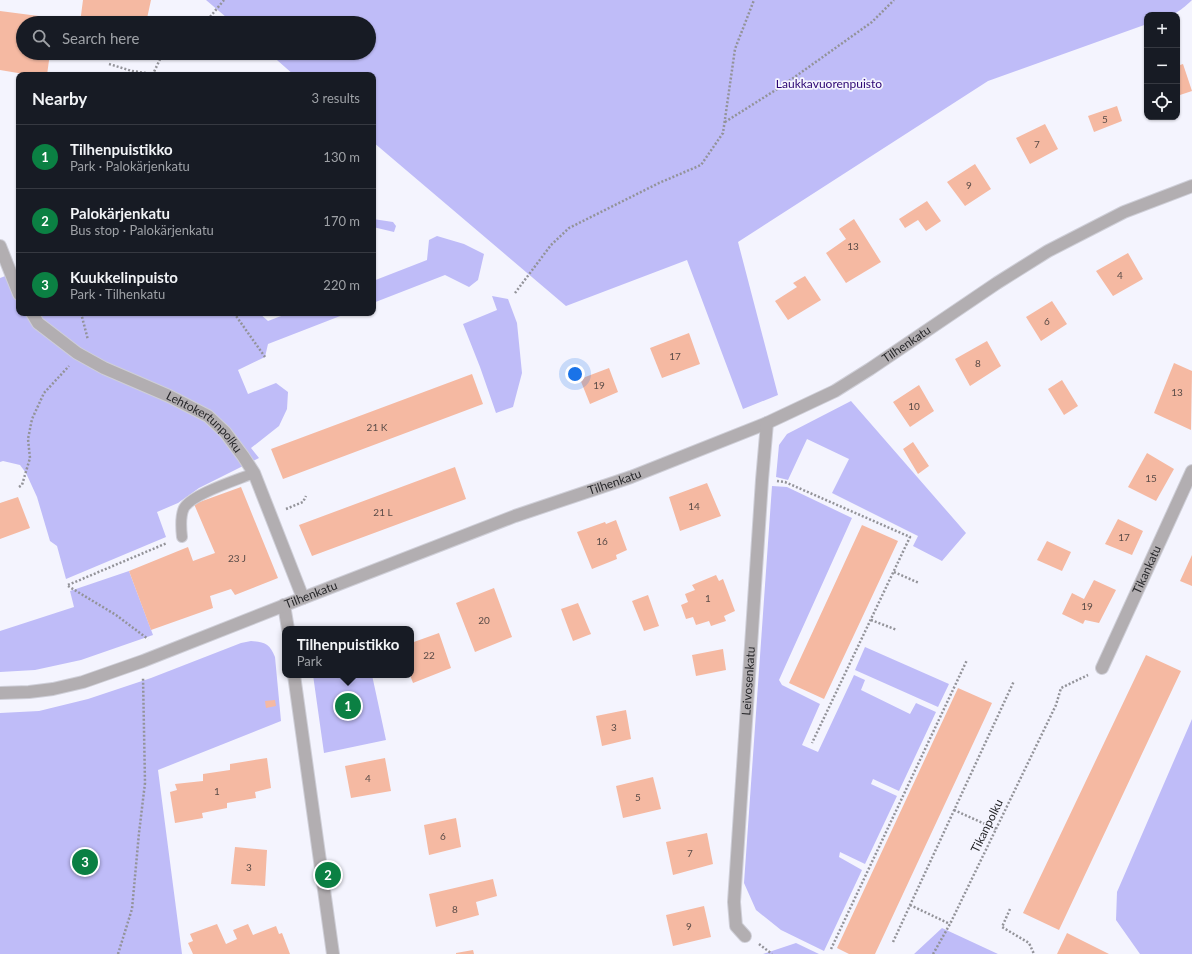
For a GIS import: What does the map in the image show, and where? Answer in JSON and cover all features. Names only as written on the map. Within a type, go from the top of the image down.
[{"type":"street","name":"Tilhenkatu","points":[[0,693],[53,689],[84,682],[143,661],[515,516],[631,477],[767,423],[835,391],[997,283],[1048,251],[1124,212],[1192,186]]},
{"type":"street","points":[[0,246],[16,286]]},
{"type":"street","name":"Lehtokertunpolku","points":[[34,316],[38,323],[82,356],[104,368],[169,396],[208,416],[225,432],[254,473],[303,598]]},
{"type":"street","name":"Leivosenkatu","points":[[745,936],[736,926],[734,902],[767,423]]},
{"type":"street","name":"Tikankatu","points":[[1102,668],[1192,471]]},
{"type":"street","points":[[284,606],[287,626]]},
{"type":"street","points":[[294,678],[333,954]]},
{"type":"lane","points":[[182,537],[181,527],[184,509],[191,500],[254,473]]},
{"type":"path","points":[[211,16],[224,0]]},
{"type":"path","points":[[515,293],[551,245],[569,228],[659,183],[701,165],[723,133],[735,49],[754,0]]},
{"type":"path","points":[[725,122],[782,86],[872,22],[894,0]]},
{"type":"path","points":[[154,72],[160,60]]},
{"type":"path","points":[[109,64],[139,72]]},
{"type":"path","points":[[236,316],[265,357]]},
{"type":"path","points":[[19,487],[22,484],[30,458],[28,440],[32,419],[44,393],[63,372],[82,356]]},
{"type":"path","points":[[773,480],[785,482],[910,537],[812,743]]},
{"type":"path","points":[[271,515],[303,502],[306,496]]},
{"type":"path","points":[[148,640],[116,615],[68,585],[182,537]]},
{"type":"path","points":[[894,572],[919,583]]},
{"type":"path","points":[[871,620],[897,630]]},
{"type":"path","points":[[831,949],[967,660]]},
{"type":"path","name":"Tikanpolku","points":[[933,954],[950,924],[1056,705],[1061,688],[1102,668]]},
{"type":"path","points":[[118,954],[132,909],[145,783],[143,677]]},
{"type":"path","points":[[893,942],[1014,681]]},
{"type":"path","points":[[954,810],[996,829]]},
{"type":"path","points":[[910,906],[950,924]]},
{"type":"path","points":[[1010,909],[1002,927],[1030,943],[1034,954]]},
{"type":"green space","name":"Laukkavuorenpuisto","points":[[206,0],[1192,0],[1177,12],[1144,12],[1144,25],[988,81],[738,242],[778,395],[743,409],[687,260],[566,306],[376,145],[376,72],[291,72],[277,60],[376,60],[376,16],[225,16]]},
{"type":"green space","points":[[376,219],[393,222],[396,226],[394,232],[376,228]]},
{"type":"green space","points":[[437,236],[464,244],[484,254],[478,280],[469,287],[445,275],[376,302],[376,280],[427,260],[429,240]]},
{"type":"green space","points":[[16,272],[16,316],[262,316],[268,321],[281,316],[340,316],[268,344],[265,357],[238,370],[248,394],[276,383],[288,392],[287,409],[279,426],[251,448],[259,458],[199,488],[178,503],[157,512],[166,537],[66,579],[57,546],[50,541],[37,497],[26,473],[20,465],[3,461],[0,462],[0,278]]},
{"type":"green space","points":[[492,296],[508,299],[517,323],[522,373],[513,407],[496,413],[463,324],[497,310]]},
{"type":"green space","points":[[851,401],[966,533],[942,561],[913,546],[918,536],[832,493],[849,459],[807,439],[788,480],[776,477],[779,445],[787,434]]},
{"type":"green space","points":[[772,486],[787,487],[852,518],[779,680],[782,685],[820,704],[802,745],[818,752],[854,675],[865,680],[861,690],[910,714],[916,703],[936,712],[899,791],[873,779],[871,784],[897,796],[865,864],[840,852],[839,857],[862,870],[824,951],[781,930],[756,910],[744,883]]},
{"type":"green space","points":[[129,571],[153,635],[81,660],[35,670],[0,672],[0,631],[74,607],[70,591]]},
{"type":"green space","points":[[251,641],[260,642],[269,646],[275,657],[281,721],[158,770],[182,954],[0,954],[0,713],[39,711],[88,699],[151,678],[241,643]]},
{"type":"green space","points":[[865,647],[949,684],[938,707],[855,670]]},
{"type":"green space","points":[[313,678],[373,678],[386,740],[324,753]]},
{"type":"green space","points":[[1192,719],[1192,954],[1140,954],[1116,920],[1117,892]]},
{"type":"green space","points":[[942,928],[998,954],[914,954]]},
{"type":"green space","points":[[796,943],[819,954],[763,954]]},
{"type":"building","points":[[83,0],[151,0],[148,16],[81,16]]},
{"type":"building","points":[[0,11],[39,16],[16,16],[16,60],[49,60],[47,72],[16,73],[0,70]]},
{"type":"building","points":[[1183,64],[1192,91],[1180,95],[1180,84],[1180,65]]},
{"type":"building","points":[[1117,106],[1122,121],[1094,132],[1088,116]]},
{"type":"building","points":[[1045,124],[1058,149],[1030,164],[1016,138]]},
{"type":"building","points":[[975,164],[991,189],[965,206],[947,182]]},
{"type":"building","points":[[927,201],[941,221],[926,231],[918,220],[905,228],[899,219]]},
{"type":"building","points":[[854,219],[881,262],[846,283],[826,253],[846,239],[839,229]]},
{"type":"building","points":[[1128,253],[1143,279],[1113,296],[1096,271]]},
{"type":"building","points":[[805,276],[821,300],[788,320],[775,301],[797,287],[793,283]]},
{"type":"building","points":[[1052,301],[1067,324],[1041,341],[1026,317]]},
{"type":"building","points":[[689,333],[700,364],[662,378],[650,348]]},
{"type":"building","points":[[987,341],[1001,366],[970,386],[955,359]]},
{"type":"building","points":[[1174,363],[1192,371],[1191,430],[1154,413]]},
{"type":"building","points":[[609,368],[618,392],[590,404],[580,379]]},
{"type":"building","points":[[472,374],[483,404],[283,479],[271,449]]},
{"type":"building","points":[[1062,380],[1078,406],[1064,415],[1048,389]]},
{"type":"building","points":[[919,385],[934,411],[910,427],[893,402]]},
{"type":"building","points":[[913,442],[929,466],[918,474],[903,449]]},
{"type":"building","points":[[1147,453],[1174,469],[1156,501],[1128,487]]},
{"type":"building","points":[[455,467],[466,499],[312,556],[299,525]]},
{"type":"building","points":[[707,483],[721,516],[680,531],[669,497]]},
{"type":"building","points":[[241,487],[278,578],[235,595],[231,589],[210,596],[213,608],[151,630],[129,571],[188,547],[193,561],[215,553],[194,504]]},
{"type":"building","points":[[18,497],[30,528],[0,539],[0,503]]},
{"type":"building","points":[[1118,519],[1143,531],[1132,555],[1105,544]]},
{"type":"building","points":[[616,520],[627,550],[616,555],[617,559],[592,569],[577,532],[605,522],[606,524]]},
{"type":"building","points":[[862,525],[898,541],[824,699],[789,683]]},
{"type":"building","points":[[1047,541],[1071,552],[1062,571],[1037,560]]},
{"type":"building","points":[[1192,555],[1192,586],[1180,581]]},
{"type":"building","points":[[716,575],[719,581],[723,579],[735,611],[724,616],[726,621],[711,626],[709,621],[696,625],[693,617],[686,619],[681,605],[688,602],[685,594],[695,590],[692,585]]},
{"type":"building","points":[[1094,580],[1116,590],[1099,623],[1085,620],[1083,624],[1062,614],[1072,593],[1084,599]]},
{"type":"building","points":[[494,588],[512,637],[475,652],[456,603]]},
{"type":"building","points":[[648,595],[659,626],[644,631],[632,601]]},
{"type":"building","points":[[578,603],[591,634],[573,641],[561,609]]},
{"type":"building","points":[[439,633],[451,668],[413,683],[411,678],[414,678],[414,642]]},
{"type":"building","points":[[723,649],[726,670],[696,676],[692,655]]},
{"type":"building","points":[[1146,655],[1181,671],[1059,930],[1023,913]]},
{"type":"building","points":[[958,688],[992,703],[875,954],[849,954],[837,948]]},
{"type":"building","points":[[275,700],[276,706],[266,708],[265,701]]},
{"type":"building","points":[[626,710],[631,739],[602,746],[596,716]]},
{"type":"building","points":[[267,758],[271,788],[255,792],[256,798],[227,803],[227,808],[202,813],[203,818],[175,823],[170,792],[177,790],[175,784],[203,781],[203,774],[230,770],[230,764]]},
{"type":"building","points":[[385,758],[391,791],[351,798],[345,766]]},
{"type":"building","points":[[653,777],[661,809],[623,818],[616,786]]},
{"type":"building","points":[[456,818],[461,847],[429,855],[424,825]]},
{"type":"building","points":[[707,833],[713,864],[673,875],[666,842]]},
{"type":"building","points":[[235,847],[267,850],[265,886],[231,884]]},
{"type":"building","points":[[493,879],[497,896],[476,902],[479,915],[436,927],[429,894]]},
{"type":"building","points":[[704,906],[711,937],[673,946],[666,915]]},
{"type":"building","points":[[217,924],[226,944],[237,939],[233,930],[248,924],[253,935],[276,926],[279,934],[282,933],[290,954],[193,954],[188,943],[193,941],[190,934]]},
{"type":"building","points":[[1067,933],[1109,954],[1057,954]]},
{"type":"building","points":[[473,950],[474,954],[456,954],[456,953]]},
{"type":"place","name":"Tilhenpuistikko","points":[[348,706]]},
{"type":"place","name":"Kuukkelinpuisto","points":[[85,862]]},
{"type":"place","name":"Palokärjenkatu","points":[[328,875]]}]
